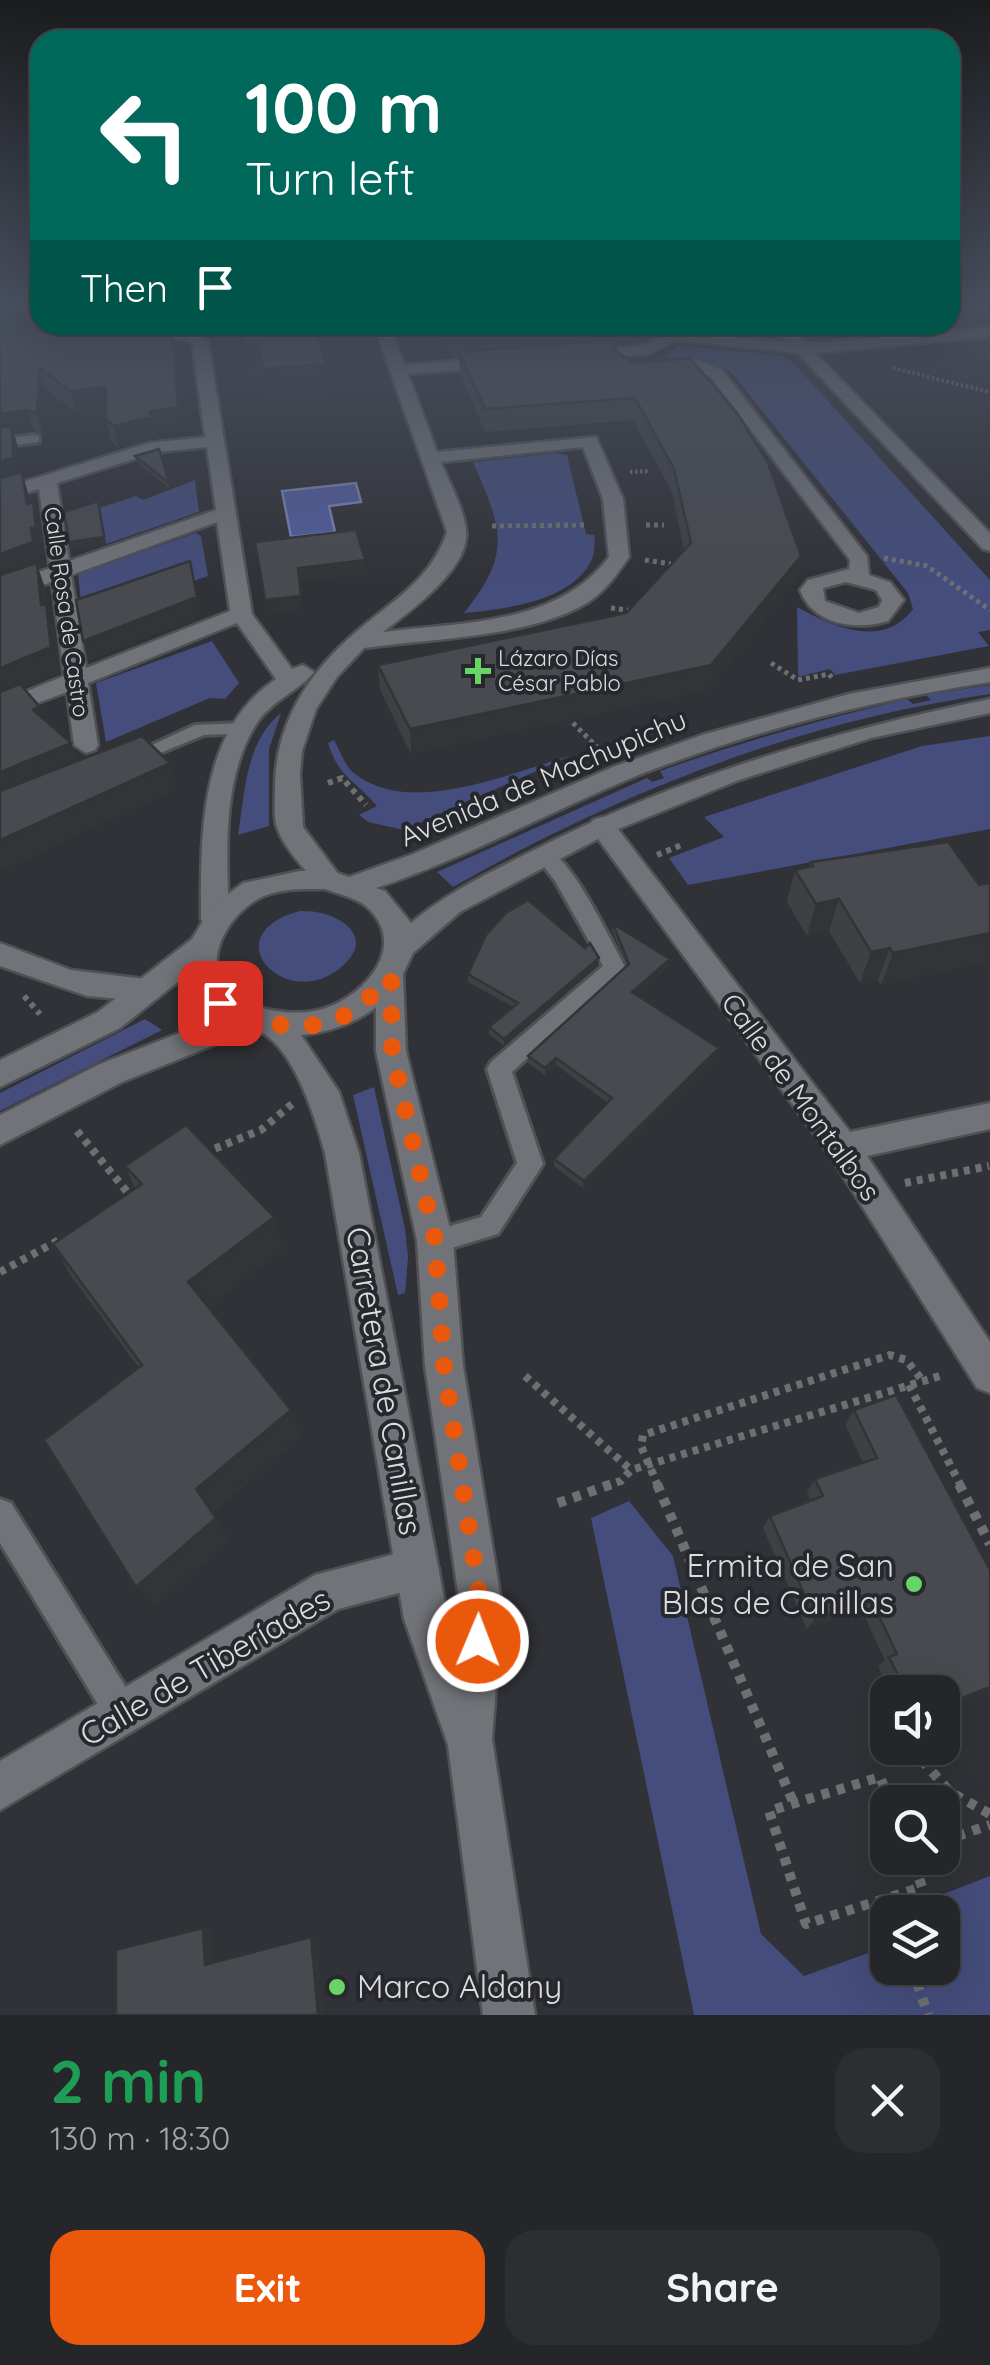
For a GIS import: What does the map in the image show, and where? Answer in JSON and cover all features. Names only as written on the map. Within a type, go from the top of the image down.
[{"type":"street","points":[[209,396],[241,614],[289,680]]},
{"type":"street","points":[[341,882],[290,829],[286,785],[290,748],[315,686],[358,642],[436,580],[451,557],[457,527],[412,396]]},
{"type":"street","points":[[734,396],[860,560],[858,577]]},
{"type":"street","points":[[847,396],[990,545]]},
{"type":"street","points":[[0,494],[155,447],[216,440]]},
{"type":"street","points":[[358,642],[511,620],[570,604],[602,580],[619,557],[613,500],[590,441],[432,458]]},
{"type":"street","name":"Calle Rosa de Castro","points":[[47,480],[86,745]]},
{"type":"street","points":[[0,593],[225,513]]},
{"type":"street","points":[[0,710],[241,614]]},
{"type":"street","points":[[216,919],[214,854],[224,780],[241,729],[264,698],[382,622]]},
{"type":"street","name":"Avenida de Machupichu","points":[[341,882],[415,866],[622,773],[712,739],[853,701],[990,676]]},
{"type":"street","points":[[0,1131],[111,1073],[263,1022],[313,1024],[352,1012],[450,905],[602,826],[730,774],[866,732],[990,706]]},
{"type":"street","name":"Calle de Montalbos","points":[[602,826],[842,1148],[990,1375]]},
{"type":"street","points":[[0,1074],[108,1020],[202,947],[216,919],[252,890],[286,880],[341,882],[380,899],[396,919],[396,963]]},
{"type":"street","points":[[202,947],[202,975],[220,1003],[263,1022]]},
{"type":"street","points":[[0,954],[73,985],[145,990]]},
{"type":"street","name":"Carretera de Canillas","points":[[396,963],[392,1051],[435,1240],[444,1366],[481,1606],[471,1744]]},
{"type":"street","name":"Carretera de Canillas","points":[[263,1022],[322,1092],[342,1152],[426,1619],[471,1744],[510,2015]]},
{"type":"street","points":[[842,1148],[990,1116]]},
{"type":"street","name":"Calle de Tiberíades","points":[[0,1787],[330,1590],[418,1569]]},
{"type":"lane","points":[[0,442],[34,439]]},
{"type":"lane","points":[[110,767],[201,729],[241,729]]},
{"type":"lane","points":[[435,1240],[489,1226],[530,1164],[499,1069],[614,968],[562,876],[544,854]]},
{"type":"lane","points":[[0,1514],[123,1714]]},
{"type":"path","points":[[492,526],[595,525]]},
{"type":"path","points":[[903,556],[953,581],[990,610]]},
{"type":"path","points":[[772,663],[798,680],[828,674]]},
{"type":"path","points":[[572,723],[602,752]]},
{"type":"path","points":[[328,783],[342,778],[366,805]]},
{"type":"path","points":[[652,858],[684,844]]},
{"type":"path","points":[[199,1155],[261,1130],[293,1104]]},
{"type":"path","points":[[78,1131],[134,1200]]},
{"type":"path","points":[[898,1184],[990,1166],[990,1176]]},
{"type":"path","points":[[117,1209],[150,1189]]},
{"type":"path","points":[[0,1272],[67,1236]]},
{"type":"path","points":[[794,1804],[702,1581],[648,1465],[641,1446],[642,1435],[890,1355],[900,1355],[911,1363],[923,1381]]},
{"type":"path","points":[[558,1504],[622,1481],[631,1470],[943,1375]]},
{"type":"path","points":[[525,1376],[631,1470]]},
{"type":"path","points":[[910,1385],[990,1544]]},
{"type":"path","points":[[926,1765],[950,1792],[990,1814]]},
{"type":"path","points":[[870,1903],[806,1924],[769,1811],[880,1776],[883,1785]]},
{"type":"path","points":[[960,1835],[990,1825]]},
{"type":"path","points":[[894,1895],[922,1886],[918,1875]]},
{"type":"path","points":[[918,1985],[928,2015]]},
{"type":"shaded area","points":[[750,396],[824,396],[990,580],[990,630],[978,632],[989,646],[835,675],[830,669],[798,677],[797,607],[841,627],[872,631],[887,629],[913,609],[908,593]]},
{"type":"shaded area","points":[[567,455],[586,534],[595,535],[592,559],[583,574],[554,594],[536,601],[464,613],[490,573],[498,540],[491,505],[473,462]]},
{"type":"shaded area","points":[[195,480],[199,512],[106,544],[99,508],[136,496],[143,500]]},
{"type":"shaded area","points":[[356,483],[361,502],[329,506],[335,532],[291,537],[282,491]]},
{"type":"shaded area","points":[[196,533],[201,536],[208,576],[83,619],[78,574]]},
{"type":"shaded area","points":[[212,641],[239,683],[225,699],[210,698],[106,742],[96,683]]},
{"type":"shaded area","points":[[990,685],[990,694],[849,722],[712,765],[580,821],[453,887],[437,872],[647,778],[652,782],[664,778],[660,771],[690,760],[907,699],[913,704],[931,700],[926,695]]},
{"type":"shaded area","points":[[281,713],[269,749],[269,826],[238,835],[253,753]]},
{"type":"shaded area","points":[[990,736],[990,829],[688,885],[669,858],[724,837],[704,817],[922,746]]},
{"type":"shaded area","points":[[334,740],[354,773],[377,786],[402,792],[460,788],[570,756],[404,830],[368,822],[359,815],[377,806],[337,764],[328,743]]},
{"type":"shaded area","points":[[300,911],[338,919],[354,935],[356,945],[351,956],[340,968],[319,979],[298,981],[280,976],[266,965],[259,951],[261,936],[274,922]]},
{"type":"shaded area","points":[[145,1019],[162,1030],[0,1111],[0,1093]]},
{"type":"shaded area","points":[[374,1087],[405,1229],[405,1293],[398,1295],[353,1095]]},
{"type":"shaded area","points":[[629,1501],[673,1556],[761,1934],[804,1976],[870,1952],[870,1985],[960,1985],[960,1895],[941,1895],[990,1876],[990,2015],[694,2015],[591,1518]]},
{"type":"building","points":[[0,396],[38,396],[37,414],[27,410],[0,414]]},
{"type":"building","points":[[106,396],[177,396],[178,408],[150,411],[151,417],[114,426],[106,420]]},
{"type":"building","points":[[479,396],[723,396],[768,463],[801,556],[711,665],[410,729],[378,665],[626,613],[691,543],[674,469],[635,398],[485,409]]},
{"type":"building","points":[[0,427],[12,427],[13,457],[0,462]]},
{"type":"building","points":[[159,449],[169,483],[135,456]]},
{"type":"building","points":[[22,472],[27,504],[33,502],[33,542],[0,554],[0,478]]},
{"type":"building","points":[[98,501],[104,537],[69,542],[64,512]]},
{"type":"building","points":[[356,530],[365,560],[298,568],[301,596],[265,600],[255,542]]},
{"type":"building","points":[[190,561],[197,597],[83,641],[76,600]]},
{"type":"building","points":[[37,563],[51,647],[0,668],[0,575]]},
{"type":"building","points":[[20,684],[39,706],[33,710],[71,743],[0,772],[0,692]]},
{"type":"building","points":[[142,736],[170,763],[0,840],[0,791]]},
{"type":"building","points":[[948,842],[979,885],[990,883],[990,933],[893,953],[890,948],[871,952],[839,899],[816,904],[795,870],[813,866],[811,862]]},
{"type":"building","points":[[528,900],[585,948],[590,943],[599,958],[504,1039],[489,1027],[518,1003],[468,974],[486,935],[506,913]]},
{"type":"building","points":[[613,924],[670,959],[632,992],[719,1048],[584,1181],[554,1159],[612,1098],[556,1058],[545,1068],[528,1056],[629,964]]},
{"type":"building","points":[[186,1125],[274,1217],[188,1282],[291,1410],[196,1489],[216,1518],[136,1587],[44,1440],[142,1365],[53,1244],[142,1184],[125,1166]]},
{"type":"building","name":"Ermita de San Blas de Canillas","points":[[896,1395],[990,1570],[990,1687],[960,1699],[960,1675],[898,1675],[889,1657],[897,1654],[871,1599],[815,1619],[770,1516],[823,1496],[815,1479],[877,1458],[854,1410]]},
{"type":"building","points":[[203,1928],[205,1965],[311,1937],[318,2015],[116,2015],[116,1950]]},
{"type":"place","name":"Lázaro Días César Pablo","points":[[478,671]]},
{"type":"place","name":"Ermita de San Blas de Canillas","points":[[914,1584]]},
{"type":"place","name":"Marco Aldany","points":[[337,1987]]},
{"type":"route","points":[[220,1003],[248,1019],[278,1026],[313,1024],[352,1012],[391,978],[392,1051],[435,1240],[444,1366],[481,1606],[478,1641]]}]
